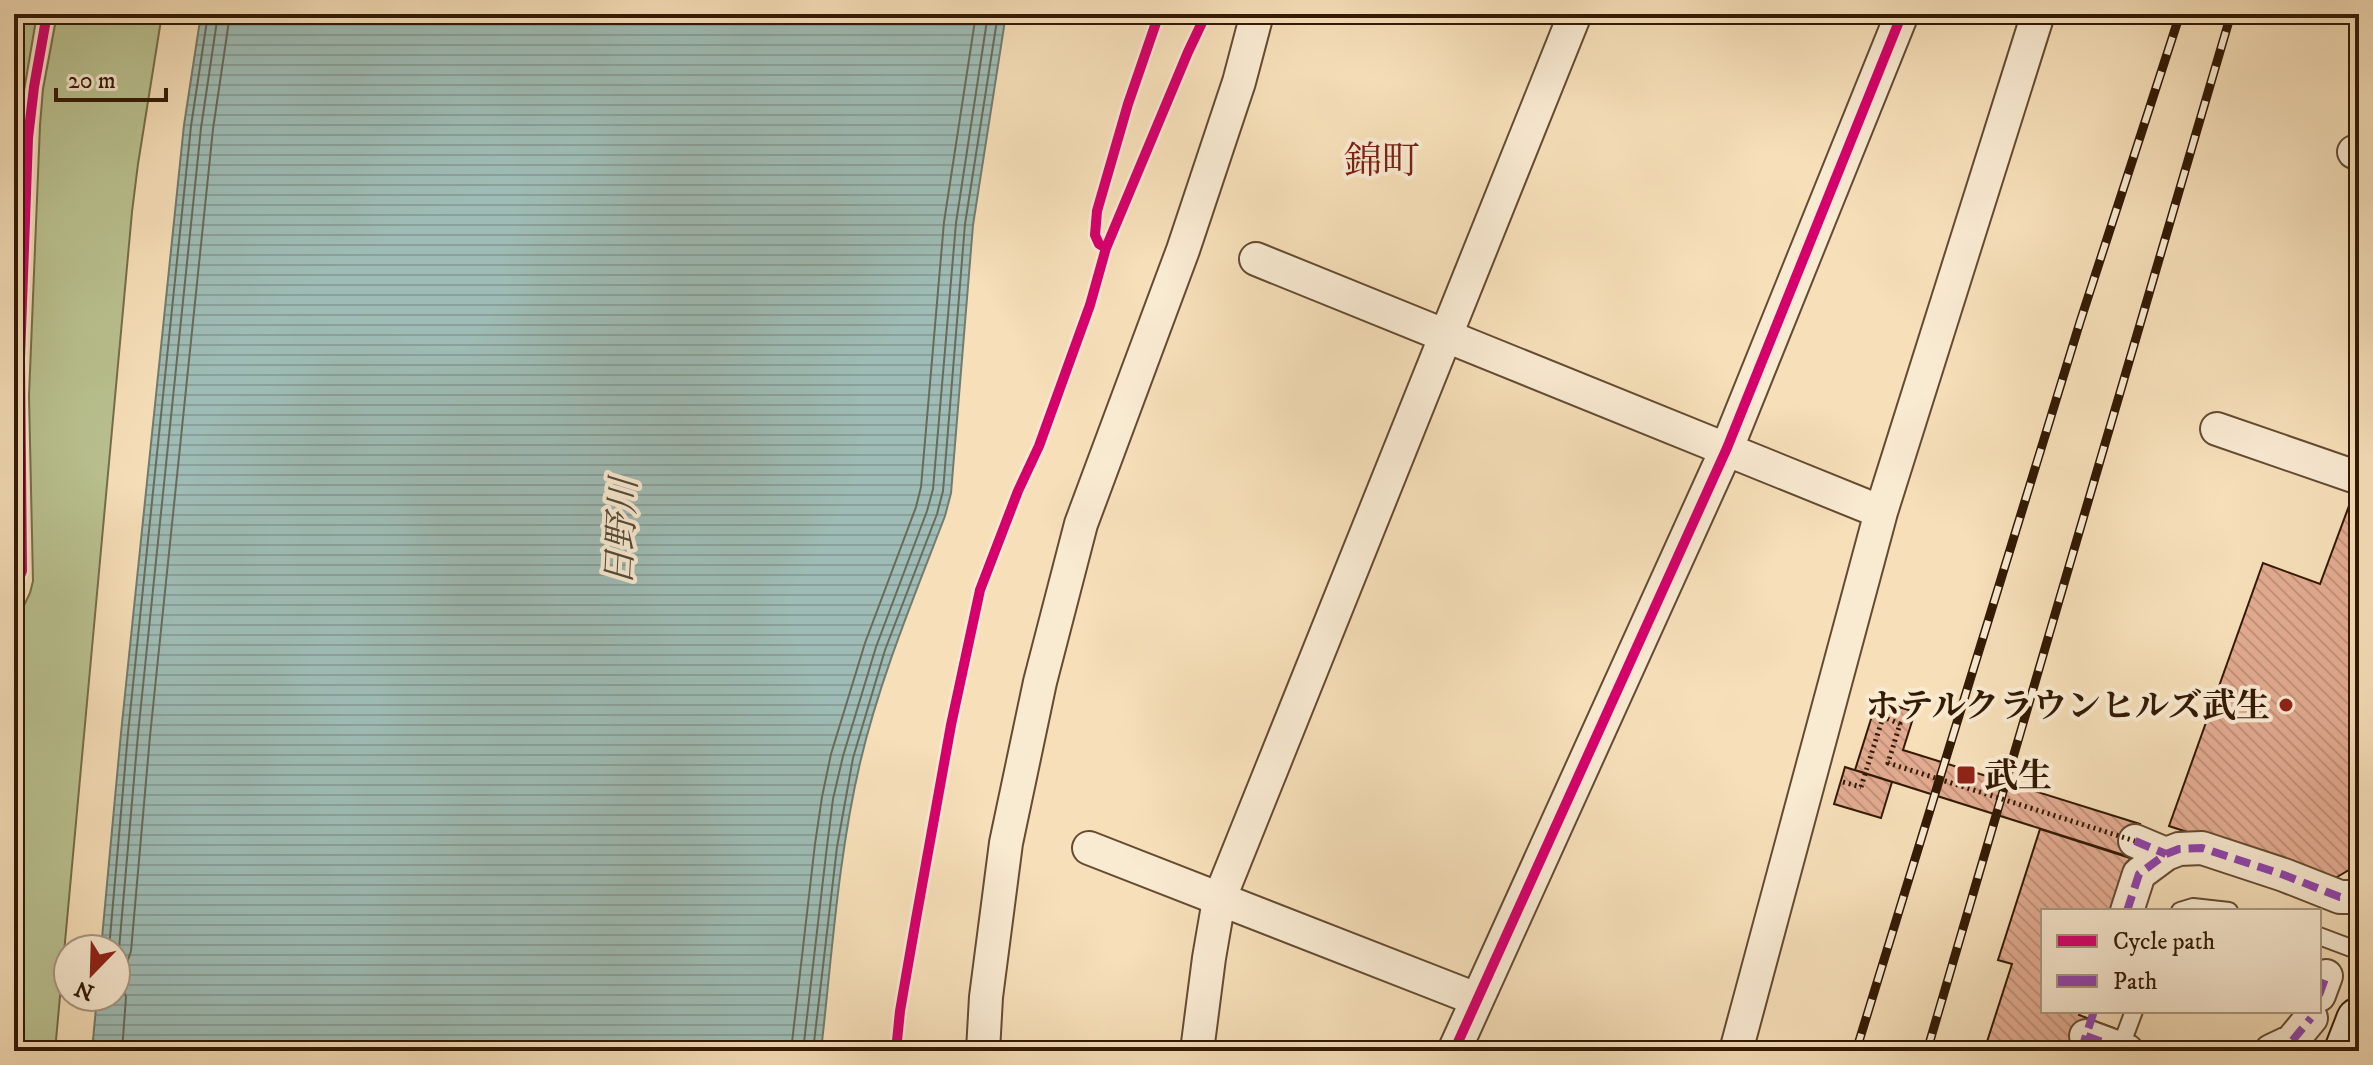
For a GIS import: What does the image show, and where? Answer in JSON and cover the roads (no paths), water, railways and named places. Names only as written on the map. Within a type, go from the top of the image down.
[{"type":"main road","points":[[2347,1051],[2359,1020]]},
{"type":"street","points":[[983,1051],[986,997],[1006,843],[1040,682],[1081,524],[1183,250],[1239,82],[1257,14]]},
{"type":"street","points":[[1197,1051],[1219,900],[1575,14]]},
{"type":"street","points":[[1454,1051],[1727,448],[1902,14]]},
{"type":"street","points":[[1736,1051],[1881,512],[2038,14]]},
{"type":"street","points":[[1256,259],[1881,512]]},
{"type":"street","points":[[2217,429],[2359,478]]},
{"type":"street","points":[[2135,841],[2166,854]]},
{"type":"street","points":[[1089,848],[1476,999]]},
{"type":"street","points":[[2128,909],[2139,874],[2166,854],[2179,849],[2202,848],[2272,870],[2340,897],[2359,897]]},
{"type":"street","points":[[2271,1051],[2292,1041],[2309,1013]]},
{"type":"street","points":[[2300,1051],[2313,1013]]},
{"type":"street","points":[[2087,1033],[2122,1050]]},
{"type":"lane","points":[[2186,909],[2211,909]]},
{"type":"lane","points":[[2321,937],[2359,951]]},
{"type":"lane","points":[[2122,1050],[2133,1013]]},
{"type":"water","name":"日野川","points":[[201,14],[1006,14],[973,225],[951,493],[888,669],[860,763],[841,870],[821,1051],[92,1051],[96,1013],[132,1013],[132,933],[102,933],[184,125]]},
{"type":"railway","points":[[1856,1051],[2080,322],[2180,14]]},
{"type":"railway","points":[[1927,1051],[2231,14]]},
{"type":"place","name":"ホテルクラウンヒルズ武生","points":[[2286,705]]},
{"type":"place","name":"武生","points":[[1966,775]]},
{"type":"district","name":"錦町","points":[[1382,160]]}]
